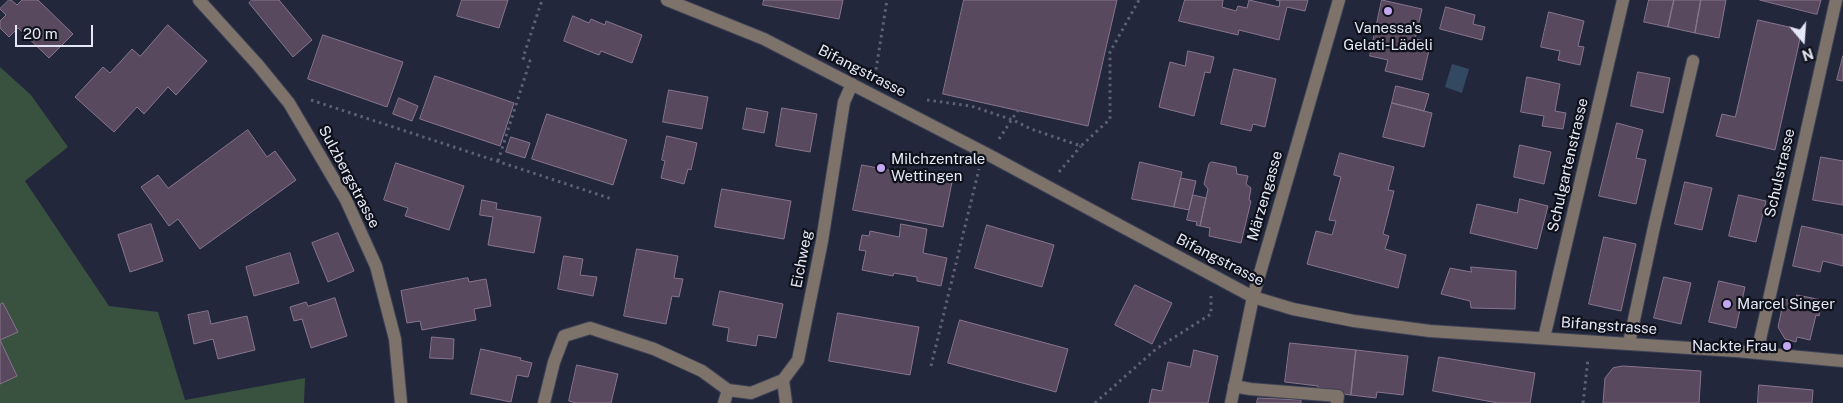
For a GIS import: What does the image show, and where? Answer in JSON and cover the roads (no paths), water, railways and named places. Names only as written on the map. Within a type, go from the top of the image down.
[{"type":"street","name":"Sulzbergstrasse","points":[[199,0],[258,65],[289,103],[346,200],[376,266],[395,339],[401,403]]},
{"type":"street","name":"Bifangstrasse","points":[[667,0],[764,39],[987,154],[1253,297],[1293,309],[1354,321],[1430,331],[1629,343],[1843,361]]},
{"type":"street","name":"Märzengasse","points":[[1231,403],[1253,297],[1339,0]]},
{"type":"street","name":"Schulgartenstrasse","points":[[1544,338],[1623,0]]},
{"type":"street","name":"Schulstrasse","points":[[1757,353],[1836,0]]},
{"type":"street","points":[[1629,343],[1693,61]]},
{"type":"street","name":"Eichweg","points":[[783,380],[798,360],[822,241],[844,102],[852,84]]},
{"type":"street","points":[[544,403],[554,362],[564,336],[590,328],[654,349],[702,371],[728,390],[751,393],[783,380],[786,403]]},
{"type":"street","points":[[1234,386],[1338,396],[1337,403]]},
{"type":"street","points":[[724,403],[728,390]]},
{"type":"water","points":[[1452,64],[1469,69],[1462,93],[1445,87]]},
{"type":"place","name":"Vanessa's Gelati-Lädeli","points":[[1388,11]]},
{"type":"place","name":"Milchzentrale Wettingen","points":[[881,168]]},
{"type":"place","name":"Marcel Singer","points":[[1727,304]]},
{"type":"place","name":"Nackte Frau","points":[[1787,346]]}]
